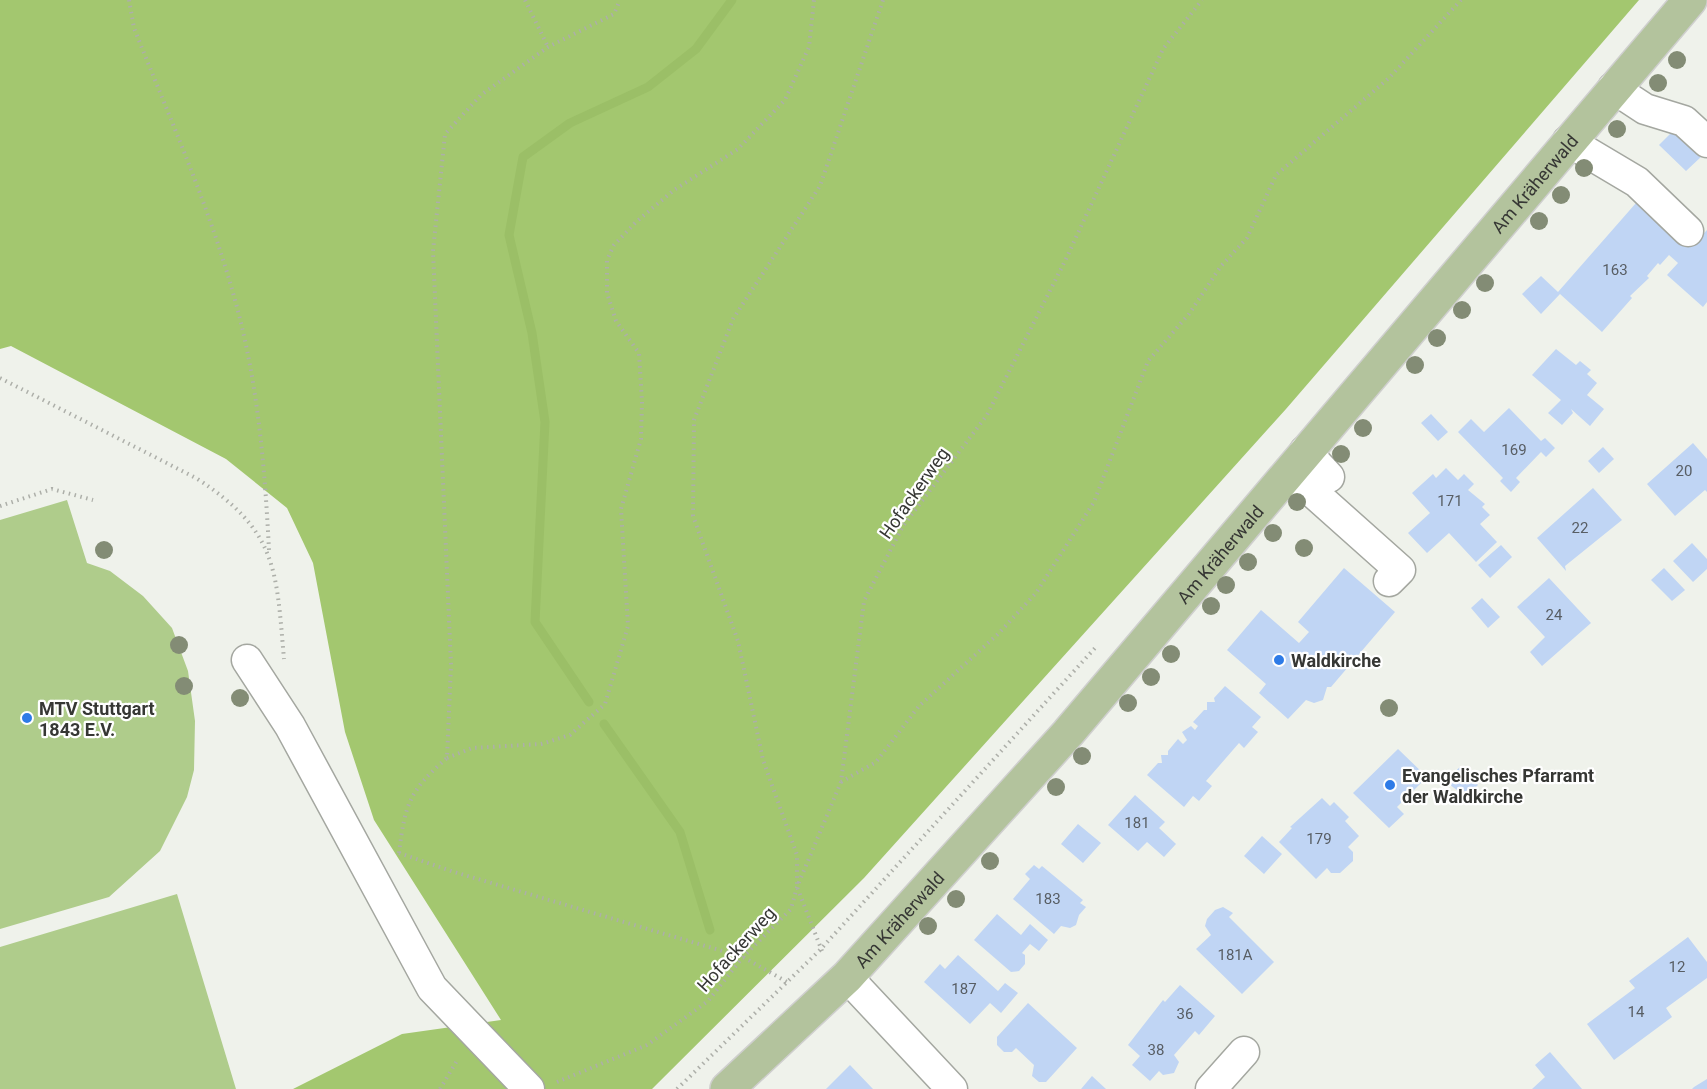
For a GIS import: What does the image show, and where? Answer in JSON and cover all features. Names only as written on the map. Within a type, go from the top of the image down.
[{"type":"main road","name":"Am Kräherwald","points":[[728,1089],[847,977],[1068,733],[1689,0]]},
{"type":"street","points":[[1613,87],[1645,109],[1684,121],[1707,142]]},
{"type":"street","points":[[1568,141],[1636,182],[1688,231]]},
{"type":"street","points":[[1297,461],[1329,477]]},
{"type":"street","points":[[1297,461],[1400,570],[1389,581]]},
{"type":"street","points":[[247,660],[290,726],[356,853],[432,988],[538,1087]]},
{"type":"street","points":[[847,977],[952,1089]]},
{"type":"street","points":[[1210,1089],[1244,1052]]},
{"type":"path","points":[[129,0],[134,28],[212,224],[240,320],[263,441],[269,550],[278,589],[285,669]]},
{"type":"path","points":[[525,0],[548,47]]},
{"type":"path","points":[[447,758],[451,665],[433,251],[445,134],[481,95],[548,47],[614,14],[620,0]]},
{"type":"path","points":[[399,853],[404,812],[420,782],[447,758],[472,748],[541,744],[570,735],[605,704],[628,626],[621,509],[641,439],[642,402],[639,353],[616,321],[607,293],[607,260],[614,246],[636,222],[674,190],[738,149],[785,100],[809,46],[814,0]]},
{"type":"path","points":[[676,1089],[789,983],[820,950],[796,887],[797,855],[763,760],[738,641],[693,516],[694,420],[733,319],[820,186],[883,0]]},
{"type":"path","name":"Hofackerweg","points":[[538,1087],[647,1045],[708,1001],[743,957],[791,909],[796,887],[841,782],[864,601],[903,526],[987,415],[1066,259],[1163,48],[1202,0]]},
{"type":"path","points":[[841,782],[876,762],[919,706],[998,634],[1036,593],[1094,502],[1148,361],[1189,314],[1221,266],[1247,238],[1276,175],[1389,78],[1461,0]]},
{"type":"path","points":[[0,378],[214,489],[253,527],[269,550]]},
{"type":"path","points":[[0,506],[52,489],[93,500]]},
{"type":"path","points":[[356,853],[399,853],[454,872],[743,957],[789,983]]},
{"type":"path","points":[[440,1089],[453,1066]]},
{"type":"green space","points":[[0,0],[1639,0],[1286,409],[864,878],[652,1089],[293,1089],[402,1034],[501,1020],[374,820],[345,732],[313,563],[287,508],[226,459],[11,346],[0,349]]},
{"type":"green space","points":[[67,500],[87,563],[110,571],[143,596],[172,628],[188,671],[195,721],[194,770],[187,797],[160,851],[109,897],[0,929],[0,520]]},
{"type":"green space","points":[[177,894],[236,1089],[0,1089],[0,947]]},
{"type":"building","points":[[1675,129],[1702,156],[1686,171],[1659,145]]},
{"type":"building","points":[[1636,203],[1692,246],[1707,230],[1707,302],[1703,307],[1667,275],[1678,263],[1669,255],[1660,265],[1658,263],[1647,276],[1649,278],[1630,296],[1632,298],[1602,332],[1560,294],[1541,314],[1522,294],[1541,276],[1558,292]]},
{"type":"building","points":[[1556,349],[1576,365],[1580,361],[1591,370],[1587,374],[1597,383],[1587,395],[1604,409],[1590,426],[1571,409],[1573,413],[1562,425],[1548,413],[1561,400],[1532,375]]},
{"type":"building","points":[[1509,408],[1541,441],[1545,438],[1555,448],[1546,457],[1541,452],[1516,478],[1520,482],[1511,492],[1500,481],[1503,478],[1458,432],[1471,419],[1484,432]]},
{"type":"building","points":[[1431,414],[1448,432],[1438,441],[1421,423]]},
{"type":"building","points":[[1693,443],[1707,459],[1707,492],[1705,490],[1675,516],[1647,484]]},
{"type":"building","points":[[1603,447],[1614,459],[1599,473],[1588,461]]},
{"type":"building","points":[[1446,468],[1458,480],[1464,474],[1474,484],[1468,490],[1485,504],[1482,507],[1490,515],[1480,524],[1497,542],[1476,562],[1449,533],[1427,553],[1408,533],[1430,513],[1412,493],[1433,474],[1436,478]]},
{"type":"building","points":[[1593,488],[1622,520],[1565,566],[1566,571],[1537,538]]},
{"type":"building","points":[[1692,543],[1707,559],[1707,569],[1693,582],[1673,561]]},
{"type":"building","points":[[1501,545],[1512,557],[1490,578],[1478,565]]},
{"type":"building","points":[[1344,568],[1395,612],[1331,687],[1327,687],[1323,700],[1314,703],[1306,700],[1288,719],[1259,693],[1266,684],[1227,650],[1261,610],[1299,643],[1309,632],[1298,622]]},
{"type":"building","points":[[1664,568],[1685,590],[1672,601],[1651,580]]},
{"type":"building","points":[[1549,578],[1591,623],[1542,666],[1530,652],[1545,637],[1517,607]]},
{"type":"building","points":[[1482,598],[1500,617],[1488,628],[1471,608]]},
{"type":"building","points":[[1225,686],[1261,717],[1252,727],[1258,732],[1244,748],[1239,743],[1206,781],[1212,786],[1199,801],[1193,796],[1184,807],[1147,775],[1158,763],[1162,763],[1161,755],[1168,755],[1168,751],[1178,739],[1183,744],[1187,740],[1182,732],[1191,726],[1195,730],[1198,726],[1193,722],[1204,710],[1207,710],[1207,702],[1215,702],[1214,698]]},
{"type":"building","name":"Evangelisches Pfarramt der Waldkirche","points":[[1398,749],[1427,777],[1397,807],[1404,814],[1389,828],[1353,793]]},
{"type":"building","points":[[1460,767],[1478,785],[1466,797],[1445,781]]},
{"type":"building","points":[[1135,795],[1165,822],[1159,828],[1176,844],[1164,857],[1147,842],[1138,851],[1108,825]]},
{"type":"building","points":[[1322,798],[1330,806],[1334,802],[1349,817],[1345,821],[1359,836],[1348,847],[1353,852],[1353,861],[1340,873],[1331,873],[1327,868],[1316,879],[1279,842],[1292,828],[1290,827]]},
{"type":"building","points":[[1078,824],[1101,843],[1083,863],[1061,844]]},
{"type":"building","points":[[1262,836],[1282,854],[1264,874],[1244,856]]},
{"type":"building","points":[[1034,865],[1039,869],[1042,866],[1083,900],[1080,903],[1086,907],[1079,915],[1076,925],[1070,928],[1061,926],[1054,934],[1013,899],[1030,879],[1025,874]]},
{"type":"building","points":[[1223,907],[1233,913],[1229,917],[1274,962],[1242,994],[1196,949],[1211,935],[1205,926],[1207,919],[1215,910]]},
{"type":"building","points":[[997,914],[1021,935],[1030,924],[1048,940],[1039,951],[1030,944],[1022,953],[1025,955],[1025,964],[1019,971],[1011,972],[974,940]]},
{"type":"building","points":[[1688,937],[1707,962],[1707,978],[1666,1008],[1672,1017],[1614,1060],[1587,1024],[1635,988],[1629,981]]},
{"type":"building","points":[[958,955],[998,991],[1005,983],[1018,993],[1001,1013],[990,1003],[970,1024],[924,982],[940,964],[945,969]]},
{"type":"building","points":[[1180,985],[1215,1016],[1199,1035],[1195,1031],[1174,1055],[1179,1062],[1174,1073],[1163,1075],[1159,1071],[1150,1081],[1132,1065],[1140,1056],[1128,1045],[1163,1000],[1165,1002]]},
{"type":"building","points":[[1028,1003],[1077,1048],[1046,1082],[1039,1082],[1032,1076],[1034,1065],[1016,1048],[1012,1052],[1004,1052],[997,1045],[997,1037]]},
{"type":"building","points":[[1550,1052],[1582,1089],[1532,1089],[1545,1077],[1535,1065]]},
{"type":"building","points":[[850,1065],[873,1089],[826,1089]]},
{"type":"building","points":[[1092,1076],[1106,1089],[1081,1089]]},
{"type":"building","points":[[1707,1079],[1707,1089],[1692,1089],[1694,1087]]},
{"type":"waterway","points":[[589,702],[535,622],[545,422],[532,333],[509,235],[523,157],[570,123],[648,87],[696,49],[732,0]]},
{"type":"waterway","points":[[604,724],[680,832],[710,930]]},
{"type":"place","name":"Waldkirche","points":[[1279,660]]},
{"type":"place","name":"MTV Stuttgart 1843 E.V.","points":[[27,718]]},
{"type":"place","name":"Evangelisches Pfarramt der Waldkirche","points":[[1390,785]]}]
